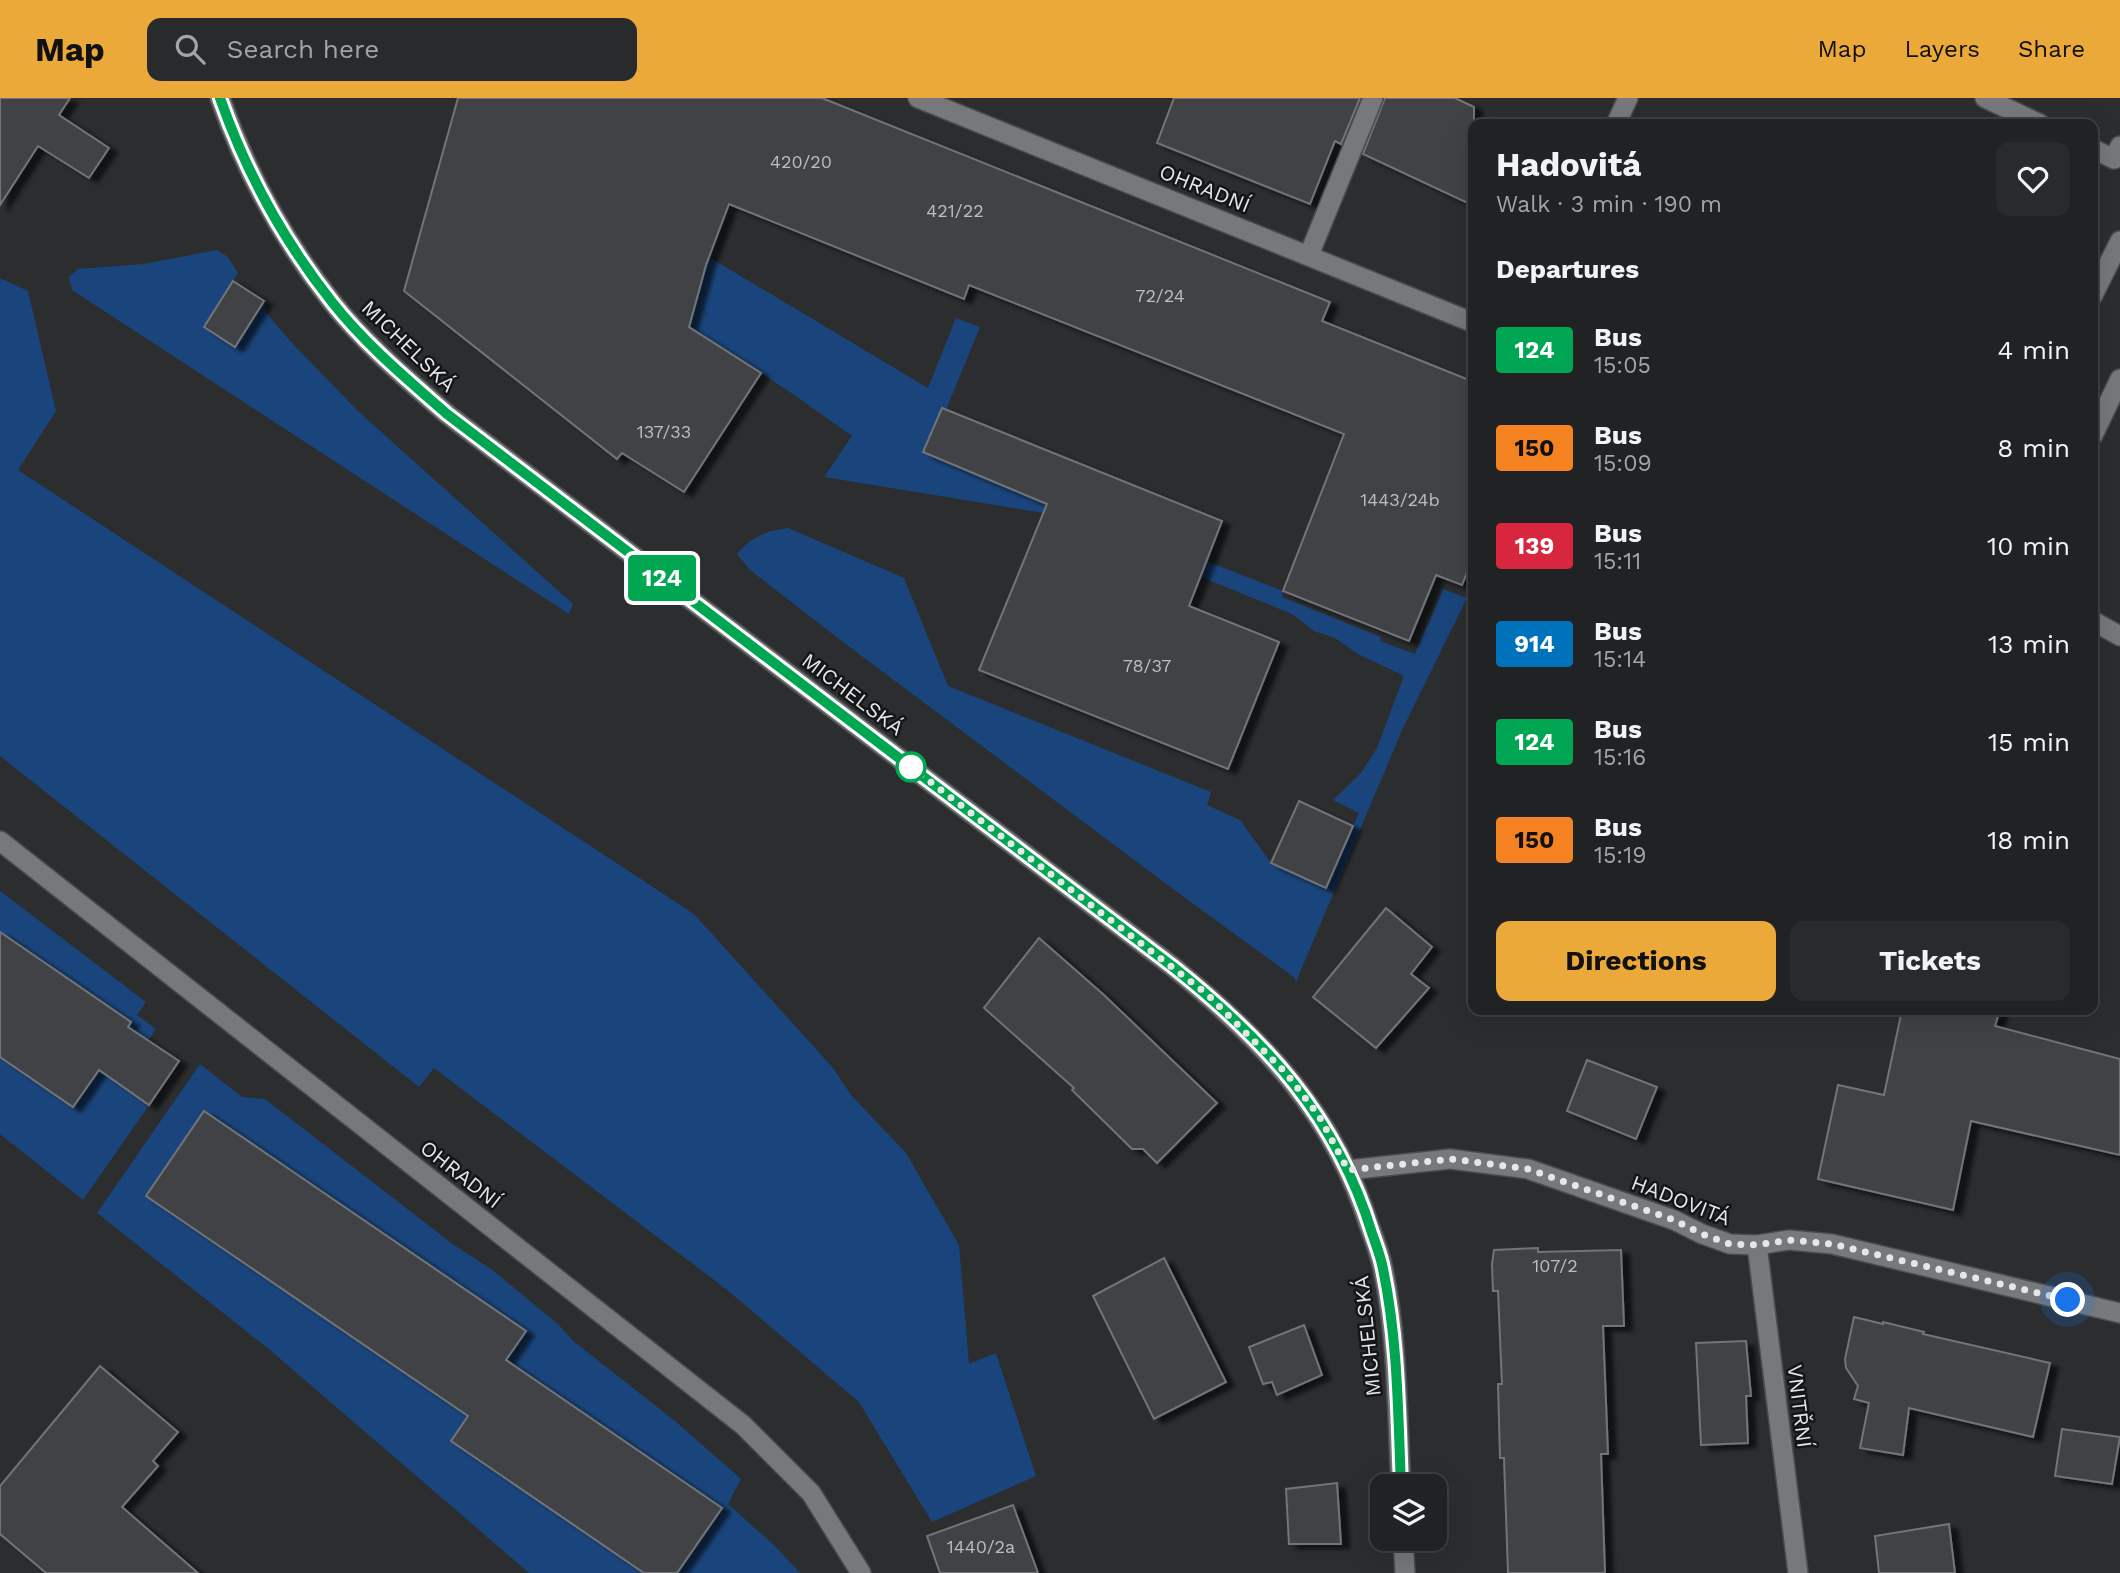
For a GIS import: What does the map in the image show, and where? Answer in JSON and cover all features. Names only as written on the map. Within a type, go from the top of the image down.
[{"type":"street","name":"MICHELSKÁ","points":[[220,98],[237,146],[276,222],[333,303],[385,359],[458,422],[1207,994],[1286,1073],[1319,1116],[1348,1170],[1365,1210],[1383,1268],[1394,1344],[1400,1474]]},
{"type":"street","name":"OHRADNÍ","points":[[918,98],[1468,321]]},
{"type":"street","points":[[1309,255],[1373,98]]},
{"type":"street","points":[[1618,119],[1628,98]]},
{"type":"street","points":[[1985,98],[2029,119]]},
{"type":"street","points":[[2098,151],[2118,157]]},
{"type":"street","points":[[2098,285],[2120,241]]},
{"type":"street","points":[[2098,425],[2120,379]]},
{"type":"street","points":[[2098,624],[2120,636]]},
{"type":"street","name":"OHRADNÍ","points":[[0,841],[743,1425],[811,1493],[861,1573]]},
{"type":"street","name":"HADOVITÁ","points":[[1348,1170],[1451,1159],[1528,1169],[1674,1220],[1730,1244],[1757,1245],[1789,1240],[1832,1244],[2120,1313]]},
{"type":"street","name":"VNITŘNÍ","points":[[1757,1245],[1798,1573]]},
{"type":"street","points":[[1404,1551],[1405,1573]]},
{"type":"shaded area","points":[[217,250],[228,257],[238,273],[204,327],[235,346],[264,301],[267,314],[359,412],[573,604],[569,614],[72,290],[69,277],[78,269],[143,264]]},
{"type":"shaded area","points":[[709,257],[928,388],[956,318],[980,327],[946,410],[942,408],[924,453],[1204,566],[1206,561],[1283,591],[1282,597],[1381,637],[1380,641],[1415,654],[1443,589],[1467,598],[1402,730],[1296,982],[1295,978],[843,642],[750,570],[737,554],[760,536],[788,528],[904,578],[948,686],[1211,792],[1207,805],[1240,820],[1271,863],[1326,887],[1359,813],[1333,800],[1361,773],[1377,748],[1404,676],[1358,654],[1335,638],[1314,631],[1292,614],[1044,513],[824,477],[852,436],[790,392],[689,327]]},
{"type":"shaded area","points":[[0,278],[28,291],[56,411],[18,470],[694,914],[833,1068],[851,1095],[906,1153],[959,1245],[969,1364],[996,1353],[1036,1476],[932,1522],[859,1402],[726,1289],[434,1068],[419,1087],[0,756]]},
{"type":"shaded area","points":[[0,891],[146,1002],[137,1015],[156,1029],[119,1083],[149,1105],[83,1200],[0,1134],[0,1057],[73,1107],[131,1022],[0,932]]},
{"type":"shaded area","points":[[200,1064],[242,1097],[265,1099],[454,1245],[491,1269],[558,1324],[572,1340],[675,1421],[741,1479],[728,1504],[775,1546],[800,1573],[677,1573],[721,1508],[506,1360],[525,1332],[204,1112],[147,1197],[468,1416],[451,1442],[644,1573],[529,1573],[270,1350],[97,1213]]},
{"type":"building","points":[[0,98],[70,98],[59,115],[109,148],[89,178],[38,146],[0,205]]},
{"type":"building","points":[[458,98],[822,98],[1330,302],[1322,321],[1468,380],[1468,570],[1462,585],[1436,575],[1409,641],[1283,591],[1344,434],[969,285],[964,299],[729,204],[706,265],[689,327],[761,373],[684,492],[622,453],[617,459],[404,291]]},
{"type":"building","points":[[1174,98],[1360,98],[1341,144],[1335,141],[1310,204],[1157,143]]},
{"type":"building","points":[[1385,98],[1455,98],[1474,107],[1474,119],[1468,119],[1468,203],[1363,154]]},
{"type":"building","points":[[233,281],[264,301],[235,347],[204,327]]},
{"type":"building","points":[[942,408],[1222,521],[1189,606],[1279,642],[1228,769],[979,670],[1047,504],[923,452]]},
{"type":"building","points":[[1299,801],[1353,826],[1326,888],[1271,863]]},
{"type":"building","points":[[1386,908],[1432,947],[1411,974],[1429,988],[1376,1048],[1313,997]]},
{"type":"building","points":[[0,932],[131,1022],[128,1027],[179,1061],[149,1105],[99,1070],[73,1107],[0,1057]]},
{"type":"building","points":[[1039,938],[1104,995],[1217,1103],[1157,1163],[1143,1149],[1132,1149],[1072,1090],[1074,1088],[984,1008]]},
{"type":"building","points":[[1901,1015],[1998,1015],[1995,1026],[2120,1059],[2120,1155],[1971,1121],[1953,1210],[1818,1179],[1838,1085],[1884,1095]]},
{"type":"building","points":[[1587,1060],[1657,1087],[1636,1139],[1567,1111]]},
{"type":"building","points":[[204,1111],[526,1331],[506,1360],[722,1508],[677,1573],[644,1573],[451,1441],[468,1416],[146,1196]]},
{"type":"building","points":[[1538,1248],[1538,1252],[1621,1250],[1624,1326],[1603,1326],[1608,1454],[1601,1454],[1605,1573],[1508,1573],[1504,1458],[1500,1458],[1498,1384],[1502,1384],[1498,1291],[1493,1291],[1492,1264],[1494,1250]]},
{"type":"building","points":[[1164,1258],[1226,1382],[1154,1419],[1093,1296]]},
{"type":"building","points":[[1854,1317],[2050,1363],[2033,1437],[1909,1408],[1903,1455],[1860,1448],[1869,1403],[1854,1399],[1858,1386],[1846,1368],[1845,1359]]},
{"type":"building","points":[[1304,1325],[1322,1375],[1277,1395],[1272,1382],[1263,1384],[1249,1347]]},
{"type":"building","points":[[1746,1341],[1751,1396],[1746,1396],[1748,1443],[1701,1445],[1696,1343]]},
{"type":"building","points":[[100,1366],[178,1432],[153,1461],[158,1466],[122,1507],[198,1573],[46,1573],[0,1534],[0,1486]]},
{"type":"building","points":[[2062,1429],[2120,1437],[2112,1484],[2055,1476]]},
{"type":"building","points":[[1337,1483],[1341,1544],[1289,1544],[1286,1489]]},
{"type":"building","points":[[1013,1505],[1038,1573],[940,1573],[927,1536]]},
{"type":"building","points":[[1949,1524],[1955,1573],[1879,1573],[1875,1536]]},
{"type":"bus line","name":"124","points":[[220,98],[237,146],[276,222],[333,303],[385,359],[447,414],[1172,966],[1207,994],[1286,1073],[1319,1116],[1348,1170],[1365,1210],[1383,1268],[1394,1344],[1400,1474]]},
{"type":"route","points":[[911,767],[1207,994],[1286,1073],[1319,1116],[1348,1170],[1451,1159],[1528,1169],[1674,1220],[1730,1244],[1757,1245],[1789,1240],[1832,1244],[2068,1300]]}]
